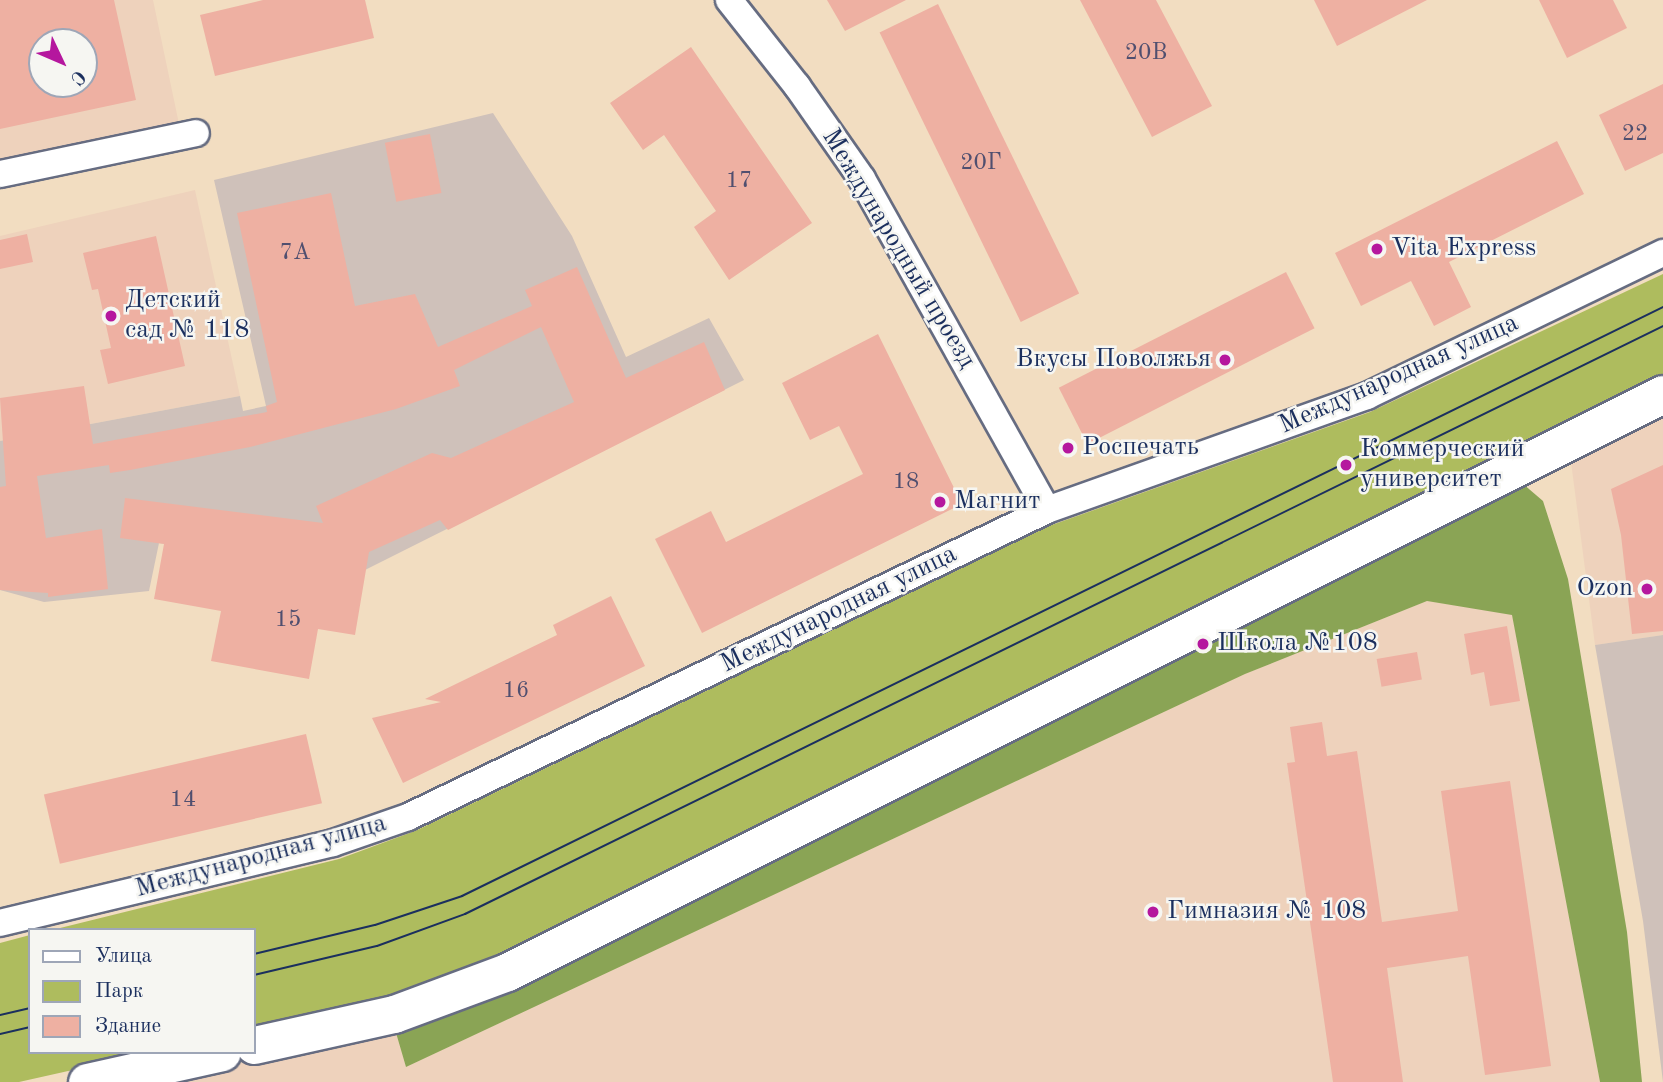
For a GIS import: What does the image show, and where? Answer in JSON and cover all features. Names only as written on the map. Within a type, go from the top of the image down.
[{"type":"street","name":"Международный проезд","points":[[729,0],[862,179],[1047,510]]},
{"type":"street","points":[[0,174],[196,133]]},
{"type":"street","name":"Международная улица","points":[[0,923],[333,843],[408,817],[1047,510],[1356,400],[1663,253]]},
{"type":"street","points":[[256,1045],[394,1014],[507,972],[1663,394]]},
{"type":"street","points":[[88,1082],[213,1054]]},
{"type":"shaded area","points":[[0,0],[153,0],[179,124],[0,166]]},
{"type":"shaded area","points":[[493,113],[572,236],[626,357],[709,318],[744,380],[355,575],[284,559],[159,543],[149,591],[44,602],[0,590],[0,441],[240,396],[243,411],[266,406],[214,180]]},
{"type":"shaded area","name":"Детский сад № 118","points":[[195,190],[240,396],[0,441],[0,236]]},
{"type":"shaded area","points":[[1663,408],[1663,635],[1595,645],[1571,462],[1588,445]]},
{"type":"shaded area","name":"Гимназия № 108","points":[[1427,601],[1512,614],[1600,1082],[162,1082],[394,1026],[406,1067],[1245,674]]},
{"type":"shaded area","points":[[1663,635],[1663,1082],[1643,921],[1595,645]]},
{"type":"green space","points":[[1663,274],[1663,379],[503,961],[391,999],[256,1030],[256,928],[60,928],[339,859],[415,831],[1049,526],[1370,412]]},
{"type":"green space","points":[[1523,484],[1543,501],[1568,579],[1627,932],[1642,1082],[1600,1082],[1512,615],[1427,601],[1245,674],[406,1067],[394,1026]]},
{"type":"green space","points":[[28,936],[28,1054],[144,1054],[19,1082],[0,1082],[0,943]]},
{"type":"building","points":[[0,0],[114,0],[136,100],[0,129]]},
{"type":"building","points":[[263,0],[365,0],[374,38],[215,76],[200,15]]},
{"type":"building","points":[[827,0],[906,0],[845,31]]},
{"type":"building","points":[[1080,0],[1156,0],[1212,106],[1152,137]]},
{"type":"building","points":[[1314,0],[1427,0],[1337,46]]},
{"type":"building","points":[[1539,0],[1613,0],[1627,28],[1567,58]]},
{"type":"building","points":[[938,4],[1079,293],[1021,322],[880,32]]},
{"type":"building","points":[[691,47],[812,223],[729,280],[694,227],[716,211],[664,135],[643,150],[610,103]]},
{"type":"building","points":[[1663,84],[1663,153],[1625,171],[1599,115]]},
{"type":"building","points":[[430,134],[441,193],[396,202],[385,143]]},
{"type":"building","points":[[1557,141],[1584,194],[1449,262],[1471,307],[1434,326],[1411,281],[1361,306],[1335,253]]},
{"type":"building","points":[[331,193],[355,306],[415,294],[438,347],[532,306],[525,290],[577,267],[626,378],[704,342],[725,390],[448,530],[440,520],[369,552],[355,635],[318,629],[309,679],[211,661],[221,611],[154,599],[164,544],[120,538],[125,498],[323,523],[316,506],[432,453],[451,458],[574,402],[541,327],[454,370],[460,386],[396,409],[250,447],[130,470],[110,473],[109,465],[37,476],[46,538],[102,529],[108,589],[48,597],[48,593],[0,590],[0,487],[6,486],[0,398],[84,386],[93,444],[267,412],[266,406],[277,402],[237,213]]},
{"type":"building","points":[[27,234],[33,262],[0,269],[0,240]]},
{"type":"building","points":[[156,236],[185,366],[108,384],[100,350],[111,348],[98,289],[92,290],[83,253]]},
{"type":"building","points":[[1286,272],[1315,328],[1087,444],[1059,388]]},
{"type":"building","points":[[878,334],[962,504],[702,633],[655,539],[711,511],[726,542],[863,474],[839,426],[810,440],[782,383]]},
{"type":"building","points":[[1663,465],[1663,631],[1632,634],[1621,535],[1611,489]]},
{"type":"building","points":[[611,596],[645,666],[403,783],[372,718],[441,702],[425,699],[557,635],[553,625]]},
{"type":"building","points":[[1507,626],[1520,701],[1490,706],[1484,672],[1471,675],[1464,634]]},
{"type":"building","points":[[1417,652],[1422,680],[1381,687],[1377,659]]},
{"type":"building","points":[[1322,722],[1327,756],[1357,751],[1382,922],[1458,911],[1441,791],[1510,781],[1551,1066],[1485,1075],[1468,956],[1387,968],[1403,1082],[1333,1082],[1287,763],[1295,762],[1290,727]]},
{"type":"building","points":[[306,734],[322,803],[60,864],[44,795]]},
{"type":"tram line","points":[[256,954],[375,925],[462,896],[1663,307]]},
{"type":"tram line","points":[[256,975],[377,946],[465,914],[1663,326]]},
{"type":"tram line","points":[[0,1015],[28,1008]]},
{"type":"tram line","points":[[0,1034],[28,1027]]},
{"type":"place","name":"Vita Express","points":[[1377,249]]},
{"type":"place","name":"Детский сад № 118","points":[[111,316]]},
{"type":"place","name":"Вкусы Поволжья","points":[[1225,360]]},
{"type":"place","name":"Роспечать","points":[[1068,448]]},
{"type":"place","name":"Коммерческий университет","points":[[1346,465]]},
{"type":"place","name":"Магнит","points":[[940,502]]},
{"type":"place","name":"Ozon","points":[[1647,589]]},
{"type":"place","name":"Школа №108","points":[[1203,644]]},
{"type":"place","name":"Гимназия № 108","points":[[1153,912]]}]
